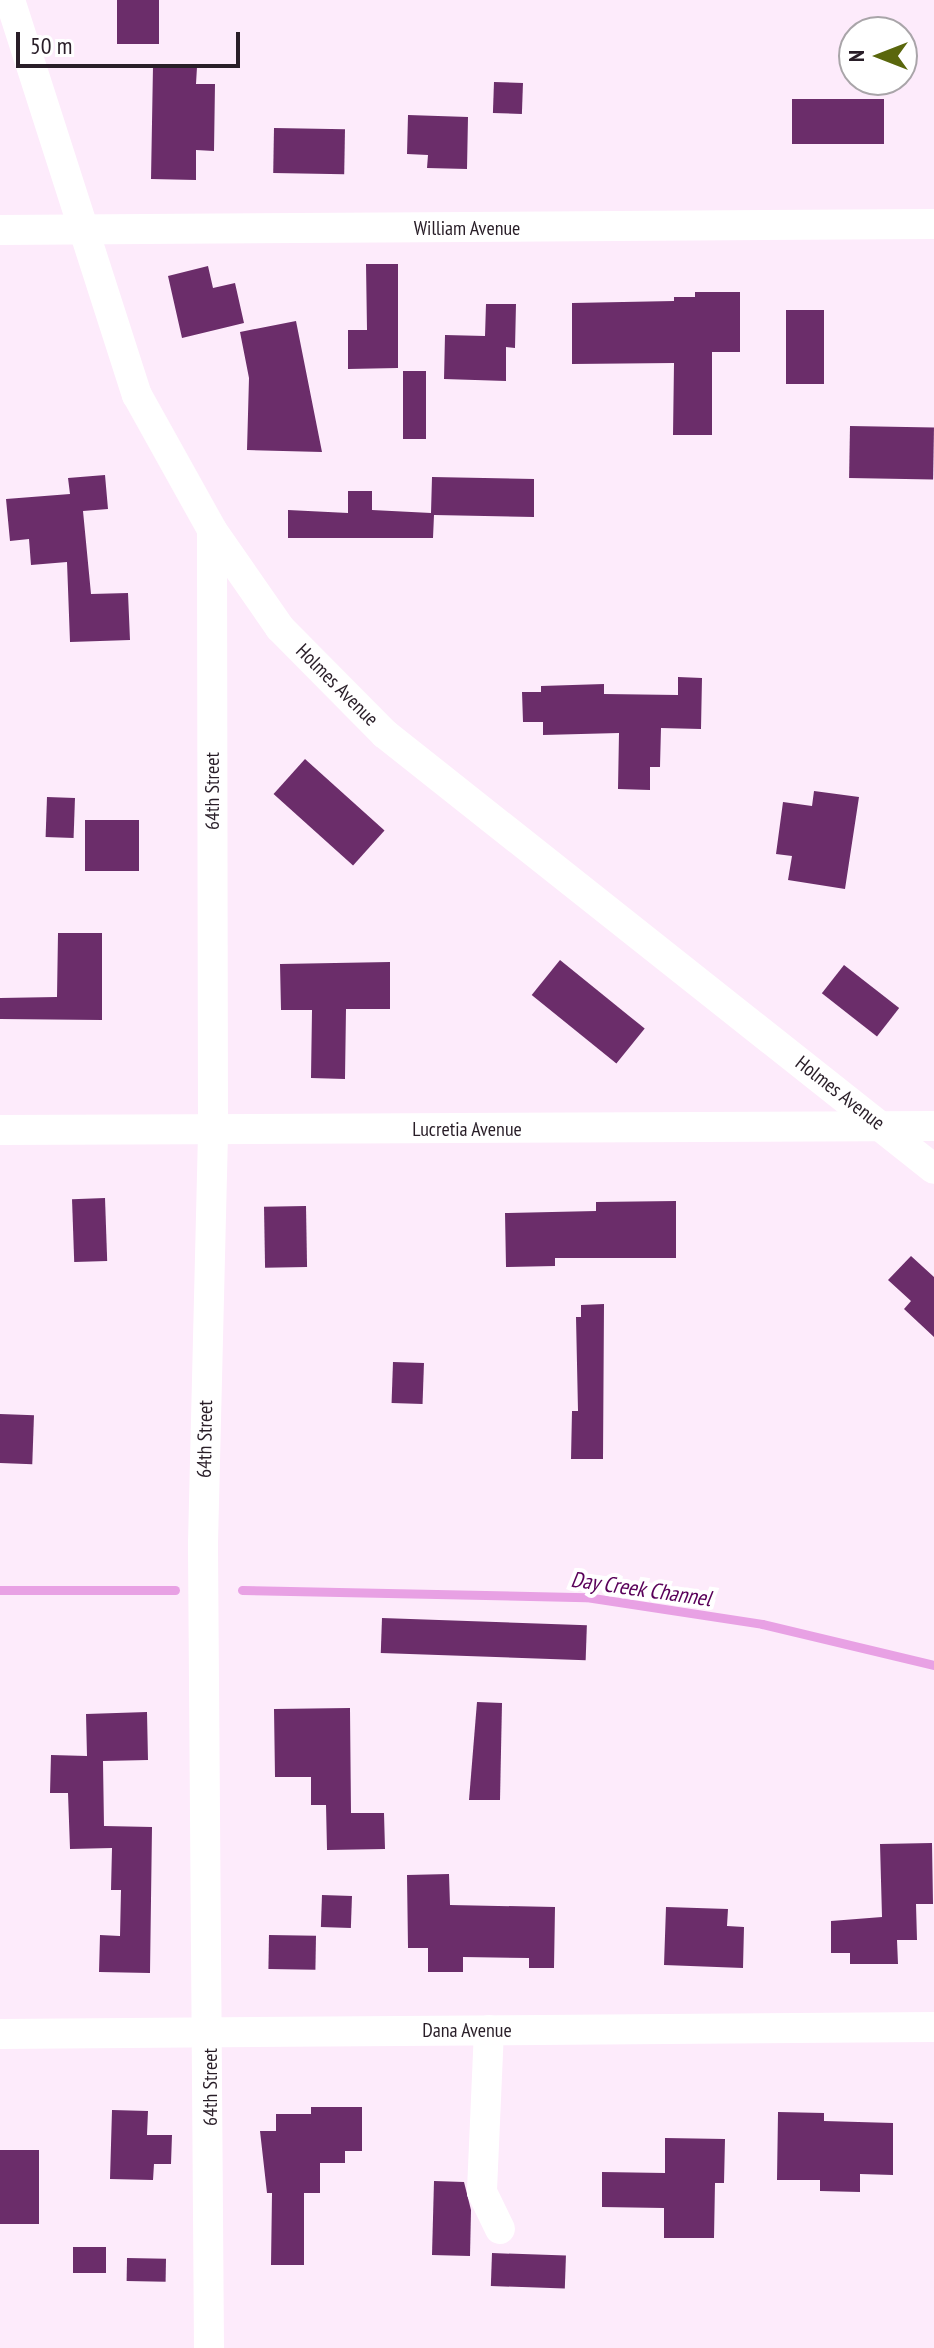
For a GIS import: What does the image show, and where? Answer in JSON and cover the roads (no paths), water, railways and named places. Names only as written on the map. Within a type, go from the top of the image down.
[{"type":"street","name":"Holmes Avenue","points":[[10,0],[88,230],[137,395],[212,530],[280,628],[385,734],[934,1169]]},
{"type":"street","name":"William Avenue","points":[[0,230],[934,224]]},
{"type":"street","name":"64th Street","points":[[209,2348],[210,2032],[203,1543],[213,1130],[212,530]]},
{"type":"street","name":"Lucretia Avenue","points":[[0,1130],[934,1126]]},
{"type":"street","name":"Dana Avenue","points":[[0,2034],[934,2027]]},
{"type":"street","points":[[489,2030],[482,2192],[500,2229]]},
{"type":"waterway","name":"Day Creek Channel","points":[[0,1590],[175,1590]]},
{"type":"waterway","name":"Day Creek Channel","points":[[242,1590],[586,1597],[762,1624],[934,1665]]}]
